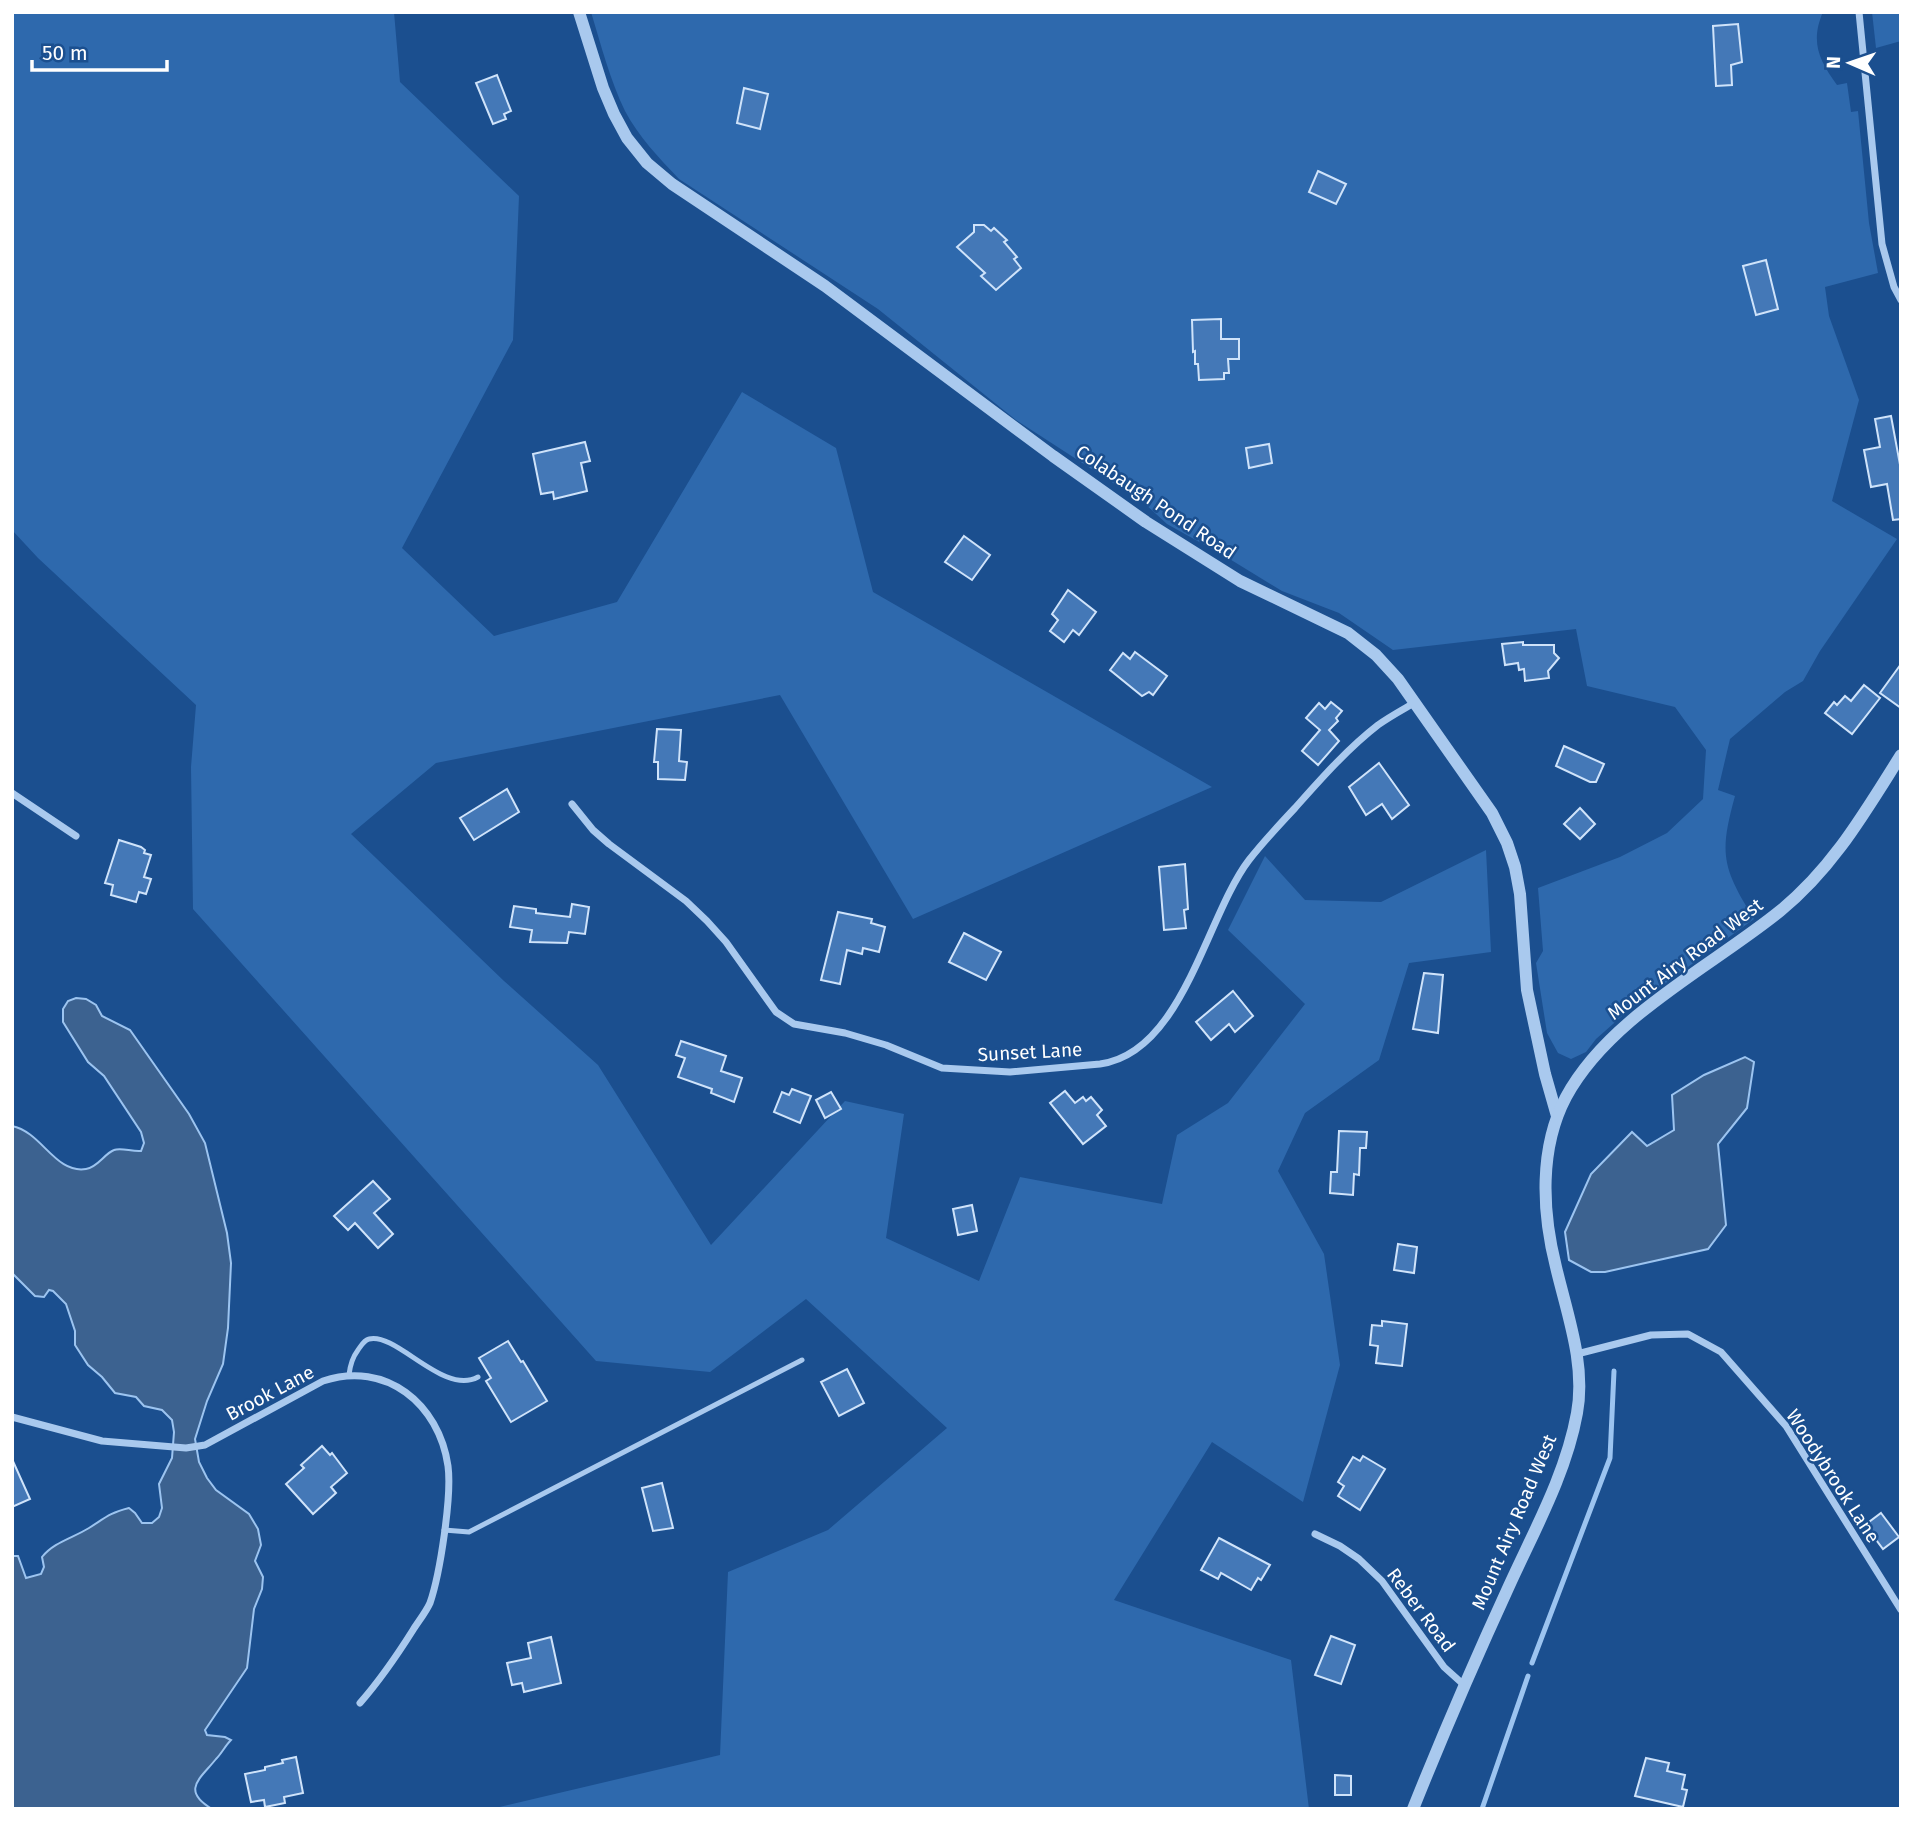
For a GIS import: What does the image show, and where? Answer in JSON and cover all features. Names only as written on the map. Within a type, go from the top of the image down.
[{"type":"street","name":"Colabaugh Pond Road","points":[[579,12],[599,79],[614,114],[627,138],[647,163],[672,184],[824,286],[1053,456],[1178,543],[1240,581],[1349,633],[1376,655],[1414,703],[1492,814],[1507,842],[1520,894],[1527,990],[1557,1116]]},
{"type":"street","points":[[1859,12],[1882,244],[1894,286],[1901,300]]},
{"type":"street","name":"Sunset Lane","points":[[572,804],[608,844],[686,901],[707,921],[726,942],[776,1012],[794,1024],[886,1045],[942,1068],[1010,1072],[1100,1064],[1113,1062],[1139,1048],[1169,1013],[1186,986],[1238,876],[1269,836],[1311,790],[1378,725],[1414,703]]},
{"type":"street","name":"Mount Airy Road West","points":[[1413,1809],[1464,1685],[1565,1458],[1579,1400],[1577,1354],[1554,1263],[1546,1208],[1548,1150],[1557,1116],[1578,1077],[1605,1046],[1639,1015],[1780,911],[1824,870],[1857,825],[1901,755]]},
{"type":"street","points":[[12,793],[76,836]]},
{"type":"street","name":"Woodybrook Lane","points":[[1577,1354],[1651,1335],[1688,1334],[1721,1352],[1786,1426],[1901,1610]]},
{"type":"street","name":"Brook Lane","points":[[12,1417],[102,1441],[186,1448],[205,1445],[323,1381],[349,1375],[381,1378],[399,1385],[412,1395],[440,1435],[449,1470],[444,1530],[429,1604],[385,1675],[360,1703]]},
{"type":"street","name":"Reber Road","points":[[1315,1534],[1340,1546],[1382,1581],[1436,1657],[1464,1685]]},
{"type":"lane","points":[[349,1375],[352,1360],[365,1340],[371,1338],[395,1346],[437,1372],[463,1380],[478,1377]]},
{"type":"lane","points":[[444,1530],[469,1532],[802,1360]]},
{"type":"shaded area","points":[[12,12],[394,12],[400,82],[519,196],[513,340],[402,548],[494,636],[617,602],[742,392],[836,448],[873,592],[1212,787],[913,919],[780,695],[436,763],[351,834],[504,981],[598,1065],[711,1245],[845,1101],[904,1114],[886,1238],[979,1281],[1020,1177],[1162,1204],[1177,1135],[1228,1103],[1305,1004],[1228,930],[1265,856],[1305,900],[1381,902],[1486,850],[1491,952],[1409,963],[1379,1060],[1305,1113],[1278,1171],[1324,1254],[1340,1365],[1303,1502],[1212,1442],[1114,1600],[1291,1660],[1309,1809],[491,1809],[720,1755],[728,1572],[828,1530],[947,1428],[806,1299],[710,1372],[596,1361],[193,909],[191,767],[196,705],[38,558],[12,530]]},
{"type":"shaded area","points":[[591,12],[1823,12],[1817,33],[1821,59],[1837,85],[1847,83],[1851,112],[1858,111],[1869,223],[1878,273],[1825,287],[1829,316],[1859,400],[1832,501],[1897,539],[1820,651],[1803,681],[1785,692],[1730,739],[1718,790],[1735,796],[1727,832],[1727,860],[1735,886],[1754,919],[1630,1009],[1596,1039],[1586,1052],[1571,1059],[1558,1053],[1547,1033],[1536,963],[1543,951],[1538,888],[1620,857],[1667,833],[1703,799],[1706,750],[1675,707],[1587,686],[1576,629],[1393,650],[1339,613],[1282,591],[1167,524],[1144,503],[1016,420],[878,309],[679,179],[643,138],[625,111],[610,75]]},
{"type":"shaded area","points":[[1872,12],[1901,12],[1901,41],[1876,48]]},
{"type":"shaded area","points":[[86,999],[96,1005],[102,1016],[130,1030],[189,1114],[205,1143],[227,1233],[231,1263],[228,1328],[223,1364],[195,1439],[199,1462],[207,1478],[216,1490],[249,1514],[258,1529],[261,1545],[255,1561],[263,1577],[262,1589],[254,1609],[247,1668],[205,1730],[207,1735],[231,1740],[196,1784],[197,1796],[212,1809],[12,1809],[12,1556],[18,1556],[26,1578],[41,1574],[44,1567],[42,1557],[52,1548],[112,1514],[129,1508],[142,1523],[152,1523],[159,1517],[162,1508],[159,1484],[172,1458],[172,1420],[162,1410],[144,1406],[136,1397],[115,1393],[88,1365],[75,1345],[75,1331],[66,1304],[53,1291],[49,1290],[44,1297],[35,1296],[12,1273],[12,1126],[32,1136],[57,1159],[75,1169],[90,1168],[117,1149],[141,1151],[144,1143],[141,1132],[104,1076],[88,1062],[63,1022],[63,1009],[68,1001]]},
{"type":"shaded area","points":[[1745,1057],[1754,1062],[1747,1108],[1718,1144],[1726,1225],[1708,1249],[1605,1272],[1591,1272],[1569,1260],[1565,1232],[1591,1174],[1632,1132],[1647,1146],[1674,1130],[1672,1095],[1704,1075]]},
{"type":"building","points":[[1738,24],[1742,62],[1731,65],[1732,85],[1716,86],[1713,26]]},
{"type":"building","points":[[497,75],[511,111],[504,114],[506,119],[493,124],[476,83]]},
{"type":"building","points":[[744,88],[768,94],[760,129],[737,123]]},
{"type":"building","points":[[1318,171],[1346,184],[1336,204],[1309,192]]},
{"type":"building","points":[[974,225],[984,225],[991,231],[994,228],[1007,240],[1004,242],[1017,257],[1014,259],[1021,268],[996,290],[981,276],[985,273],[957,247],[974,232]]},
{"type":"building","points":[[1766,260],[1778,309],[1756,315],[1743,266]]},
{"type":"building","points":[[1221,319],[1221,339],[1239,339],[1239,359],[1228,359],[1229,373],[1224,373],[1224,379],[1199,380],[1198,364],[1195,364],[1195,351],[1193,352],[1192,320]]},
{"type":"building","points":[[1891,416],[1901,470],[1901,519],[1893,520],[1887,484],[1871,487],[1864,450],[1880,447],[1875,419]]},
{"type":"building","points":[[585,442],[590,461],[581,463],[587,491],[554,499],[553,492],[541,494],[533,454]]},
{"type":"building","points":[[1269,444],[1272,463],[1249,468],[1246,448]]},
{"type":"building","points":[[964,536],[990,555],[972,580],[945,562]]},
{"type":"building","points":[[1068,590],[1096,612],[1079,635],[1073,630],[1064,642],[1050,631],[1058,620],[1052,614]]},
{"type":"building","points":[[1523,642],[1523,645],[1554,645],[1554,653],[1559,658],[1548,671],[1549,678],[1525,681],[1524,669],[1519,670],[1518,663],[1505,665],[1502,644]]},
{"type":"building","points":[[1135,652],[1167,676],[1153,695],[1149,692],[1142,696],[1110,670],[1123,653],[1130,659]]},
{"type":"building","points":[[1901,664],[1901,708],[1880,693]]},
{"type":"building","points":[[1864,685],[1880,698],[1852,734],[1825,713],[1834,702],[1837,705],[1845,696],[1851,701]]},
{"type":"building","points":[[1331,702],[1342,711],[1336,718],[1338,721],[1329,730],[1339,741],[1318,765],[1302,751],[1320,730],[1306,718],[1319,703],[1325,709]]},
{"type":"building","points":[[657,729],[681,730],[679,761],[687,762],[685,780],[658,779],[658,762],[654,762]]},
{"type":"building","points":[[1564,746],[1604,764],[1596,782],[1590,782],[1556,766]]},
{"type":"building","points":[[1379,763],[1409,805],[1392,819],[1382,804],[1366,815],[1349,787]]},
{"type":"building","points":[[507,789],[519,812],[474,840],[460,818]]},
{"type":"building","points":[[1580,808],[1595,824],[1580,839],[1564,824]]},
{"type":"building","points":[[119,840],[141,847],[145,850],[144,853],[151,855],[144,877],[151,879],[146,894],[139,892],[136,902],[111,895],[113,885],[105,883]]},
{"type":"building","points":[[1185,864],[1188,909],[1184,910],[1186,928],[1164,930],[1159,867]]},
{"type":"building","points":[[572,904],[589,907],[585,934],[569,932],[567,943],[530,942],[532,930],[510,927],[514,906],[536,909],[536,913],[570,917]]},
{"type":"building","points":[[838,912],[872,919],[871,923],[885,927],[879,952],[863,948],[862,954],[847,950],[840,984],[821,980]]},
{"type":"building","points":[[964,933],[1001,952],[986,980],[949,962]]},
{"type":"building","points":[[1424,973],[1443,975],[1438,1033],[1413,1029]]},
{"type":"building","points":[[1233,991],[1253,1016],[1235,1032],[1229,1024],[1211,1040],[1196,1022]]},
{"type":"building","points":[[681,1041],[726,1056],[721,1071],[742,1078],[734,1102],[711,1093],[712,1089],[678,1077],[685,1058],[676,1055]]},
{"type":"building","points":[[792,1089],[811,1096],[800,1123],[774,1112],[782,1092],[789,1095]]},
{"type":"building","points":[[1065,1091],[1075,1103],[1083,1097],[1086,1101],[1091,1097],[1102,1110],[1097,1115],[1106,1126],[1083,1144],[1050,1103]]},
{"type":"building","points":[[831,1092],[841,1109],[825,1118],[816,1100]]},
{"type":"building","points":[[1339,1131],[1367,1132],[1366,1148],[1360,1148],[1359,1175],[1354,1174],[1353,1195],[1330,1193],[1331,1172],[1337,1172]]},
{"type":"building","points":[[373,1181],[390,1199],[374,1213],[393,1234],[378,1248],[355,1223],[348,1230],[334,1216]]},
{"type":"building","points":[[972,1205],[977,1231],[958,1235],[953,1209]]},
{"type":"building","points":[[1398,1244],[1417,1247],[1414,1273],[1394,1270]]},
{"type":"building","points":[[1382,1321],[1407,1324],[1402,1366],[1376,1363],[1378,1346],[1370,1345],[1372,1325],[1382,1326]]},
{"type":"building","points":[[508,1341],[547,1401],[511,1422],[486,1381],[491,1378],[479,1358]]},
{"type":"building","points":[[847,1369],[864,1403],[839,1416],[821,1382]]},
{"type":"building","points":[[322,1446],[330,1455],[332,1453],[347,1473],[331,1487],[336,1493],[313,1514],[286,1484],[304,1468],[301,1465]]},
{"type":"building","points":[[1363,1456],[1385,1469],[1360,1510],[1338,1496],[1344,1486],[1338,1482],[1353,1457],[1360,1461]]},
{"type":"building","points":[[12,1459],[30,1499],[12,1507]]},
{"type":"building","points":[[662,1483],[673,1528],[653,1531],[642,1488]]},
{"type":"building","points":[[1881,1513],[1899,1537],[1883,1549],[1865,1525]]},
{"type":"building","points":[[1219,1538],[1270,1565],[1251,1590],[1221,1573],[1218,1579],[1201,1570]]},
{"type":"building","points":[[1331,1636],[1355,1645],[1341,1684],[1315,1675]]},
{"type":"building","points":[[551,1637],[561,1683],[524,1692],[522,1683],[512,1685],[507,1663],[531,1658],[528,1643]]},
{"type":"building","points":[[296,1757],[303,1793],[284,1797],[285,1803],[265,1807],[264,1800],[251,1802],[245,1774],[265,1770],[265,1767]]},
{"type":"building","points":[[1646,1758],[1669,1763],[1667,1771],[1685,1775],[1682,1789],[1687,1790],[1683,1807],[1635,1796]]},
{"type":"building","points":[[1335,1775],[1351,1776],[1351,1795],[1335,1795]]},
{"type":"waterway","points":[[1532,1663],[1610,1458],[1614,1371]]},
{"type":"waterway","points":[[1482,1809],[1528,1676]]}]
